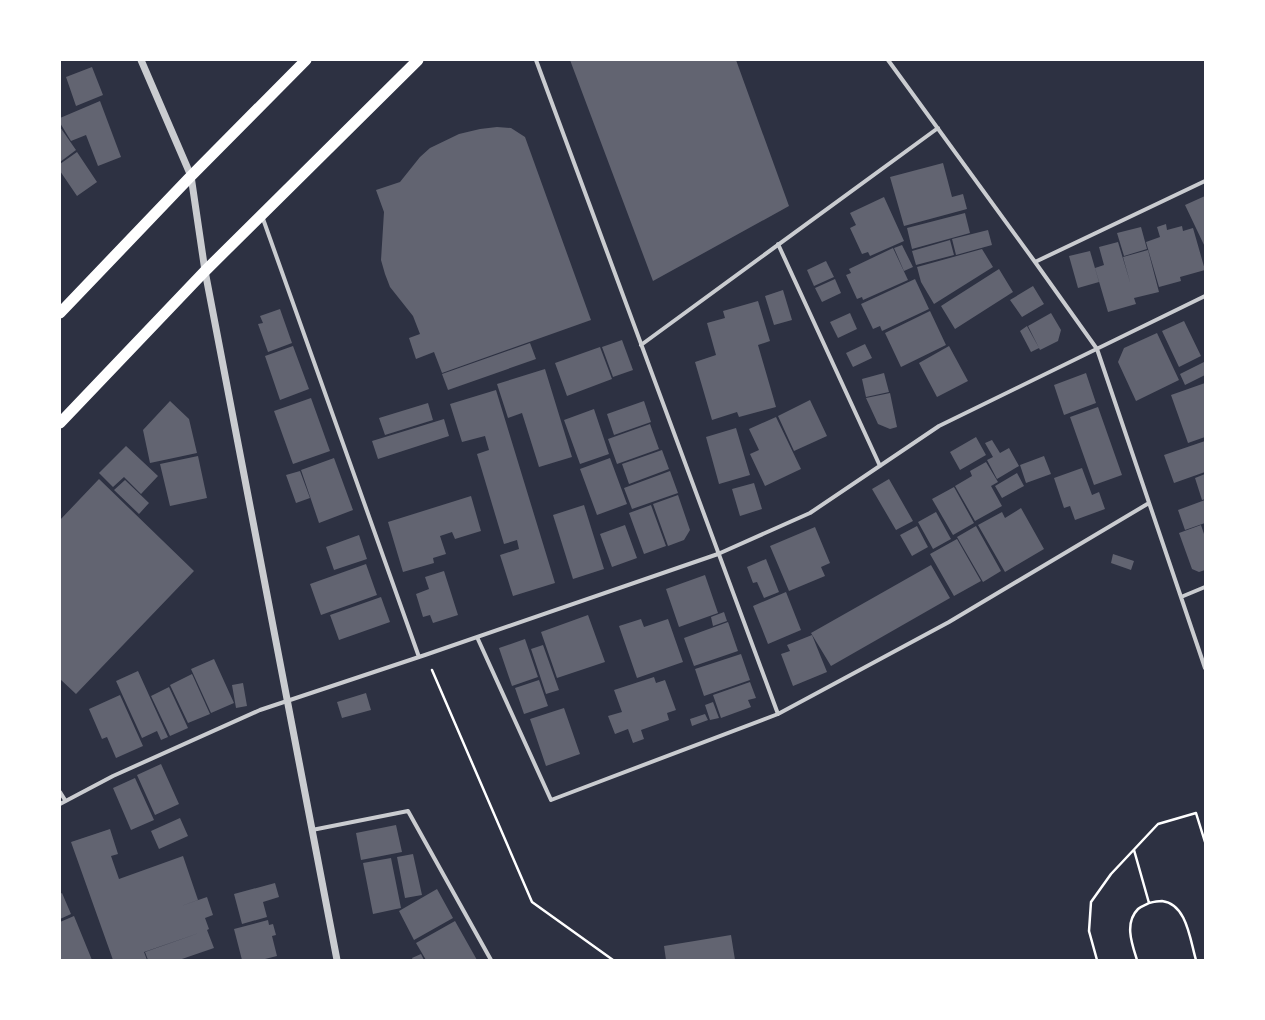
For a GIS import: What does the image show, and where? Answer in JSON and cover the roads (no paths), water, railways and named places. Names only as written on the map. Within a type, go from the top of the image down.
[{"type":"highway","points":[[60,313],[191,176],[306,60]]},
{"type":"highway","points":[[60,423],[205,271],[418,60]]},
{"type":"street","points":[[142,60],[191,176],[205,271],[337,960]]},
{"type":"street","points":[[536,60],[778,714]]},
{"type":"street","points":[[888,60],[1035,262],[1096,349],[1205,668]]},
{"type":"street","points":[[641,345],[938,128]]},
{"type":"street","points":[[1035,262],[1205,181]]},
{"type":"street","points":[[261,216],[419,657]]},
{"type":"street","points":[[778,244],[880,466]]},
{"type":"street","points":[[60,804],[65,800],[113,776],[253,714],[718,554],[810,513],[939,426],[1205,296]]},
{"type":"street","points":[[477,637],[551,800],[778,714],[949,622],[1149,503]]},
{"type":"street","points":[[1181,597],[1205,587]]},
{"type":"street","points":[[60,792],[65,800]]},
{"type":"street","points":[[311,830],[408,811],[491,960]]}]
